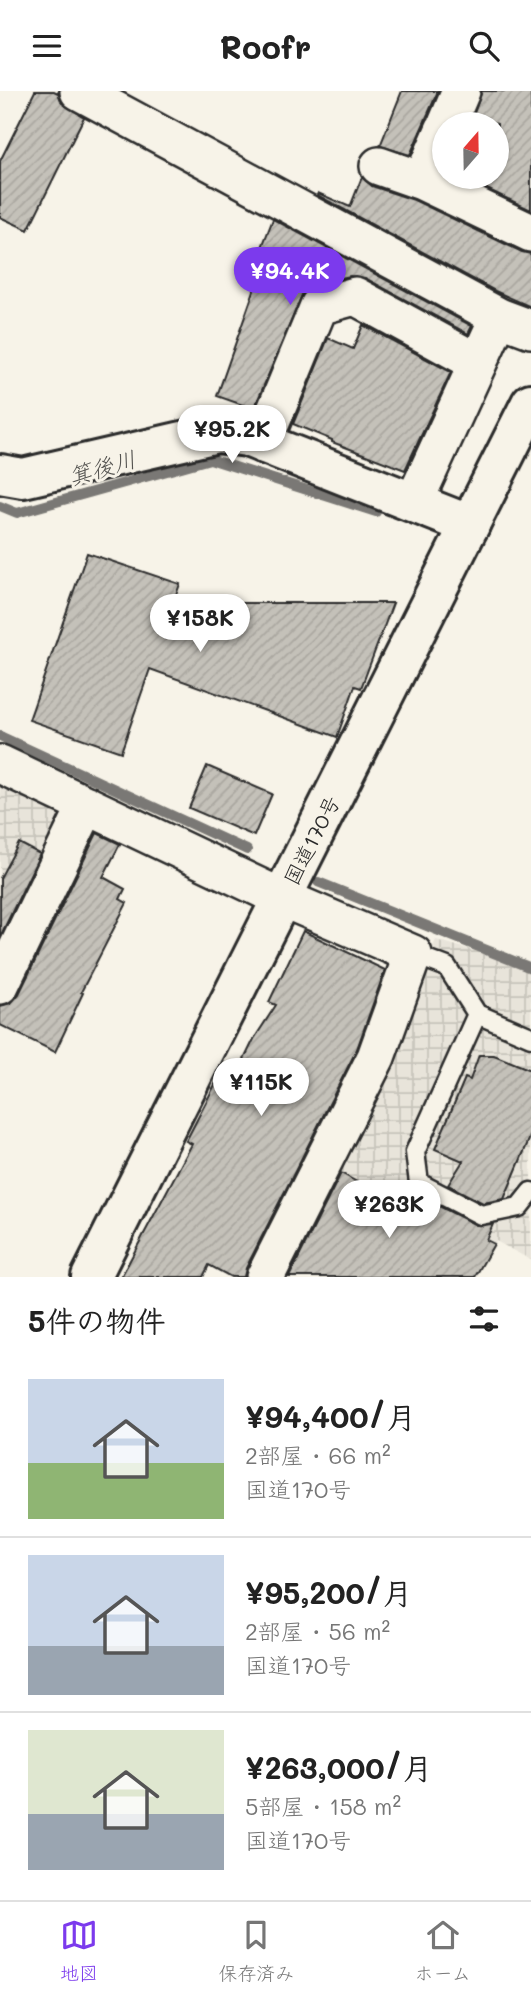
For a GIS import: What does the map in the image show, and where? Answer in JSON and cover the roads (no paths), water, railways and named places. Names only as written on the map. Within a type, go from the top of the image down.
[{"type":"main road","name":"国道170号","points":[[91,1277],[531,403]]},
{"type":"main road","points":[[0,474],[23,478],[217,433],[247,437],[470,524]]},
{"type":"street","points":[[79,91],[515,323],[478,363],[414,502]]},
{"type":"street","points":[[452,112],[461,91]]},
{"type":"street","points":[[422,181],[432,157]]},
{"type":"street","points":[[379,166],[422,181],[531,233]]},
{"type":"street","points":[[262,444],[319,306],[355,296],[478,363]]},
{"type":"street","points":[[0,764],[282,898],[413,954],[376,1057],[265,1277]]},
{"type":"street","points":[[0,985],[87,806]]},
{"type":"lane","points":[[413,954],[447,967],[477,1014],[531,1037]]},
{"type":"lane","points":[[477,1014],[415,1151],[419,1183],[481,1215],[519,1207],[531,1192]]},
{"type":"waterway","name":"箕後川","points":[[0,506],[17,513],[210,459],[376,512]]},
{"type":"waterway","points":[[0,736],[247,850]]},
{"type":"waterway","points":[[318,882],[531,968]]}]
